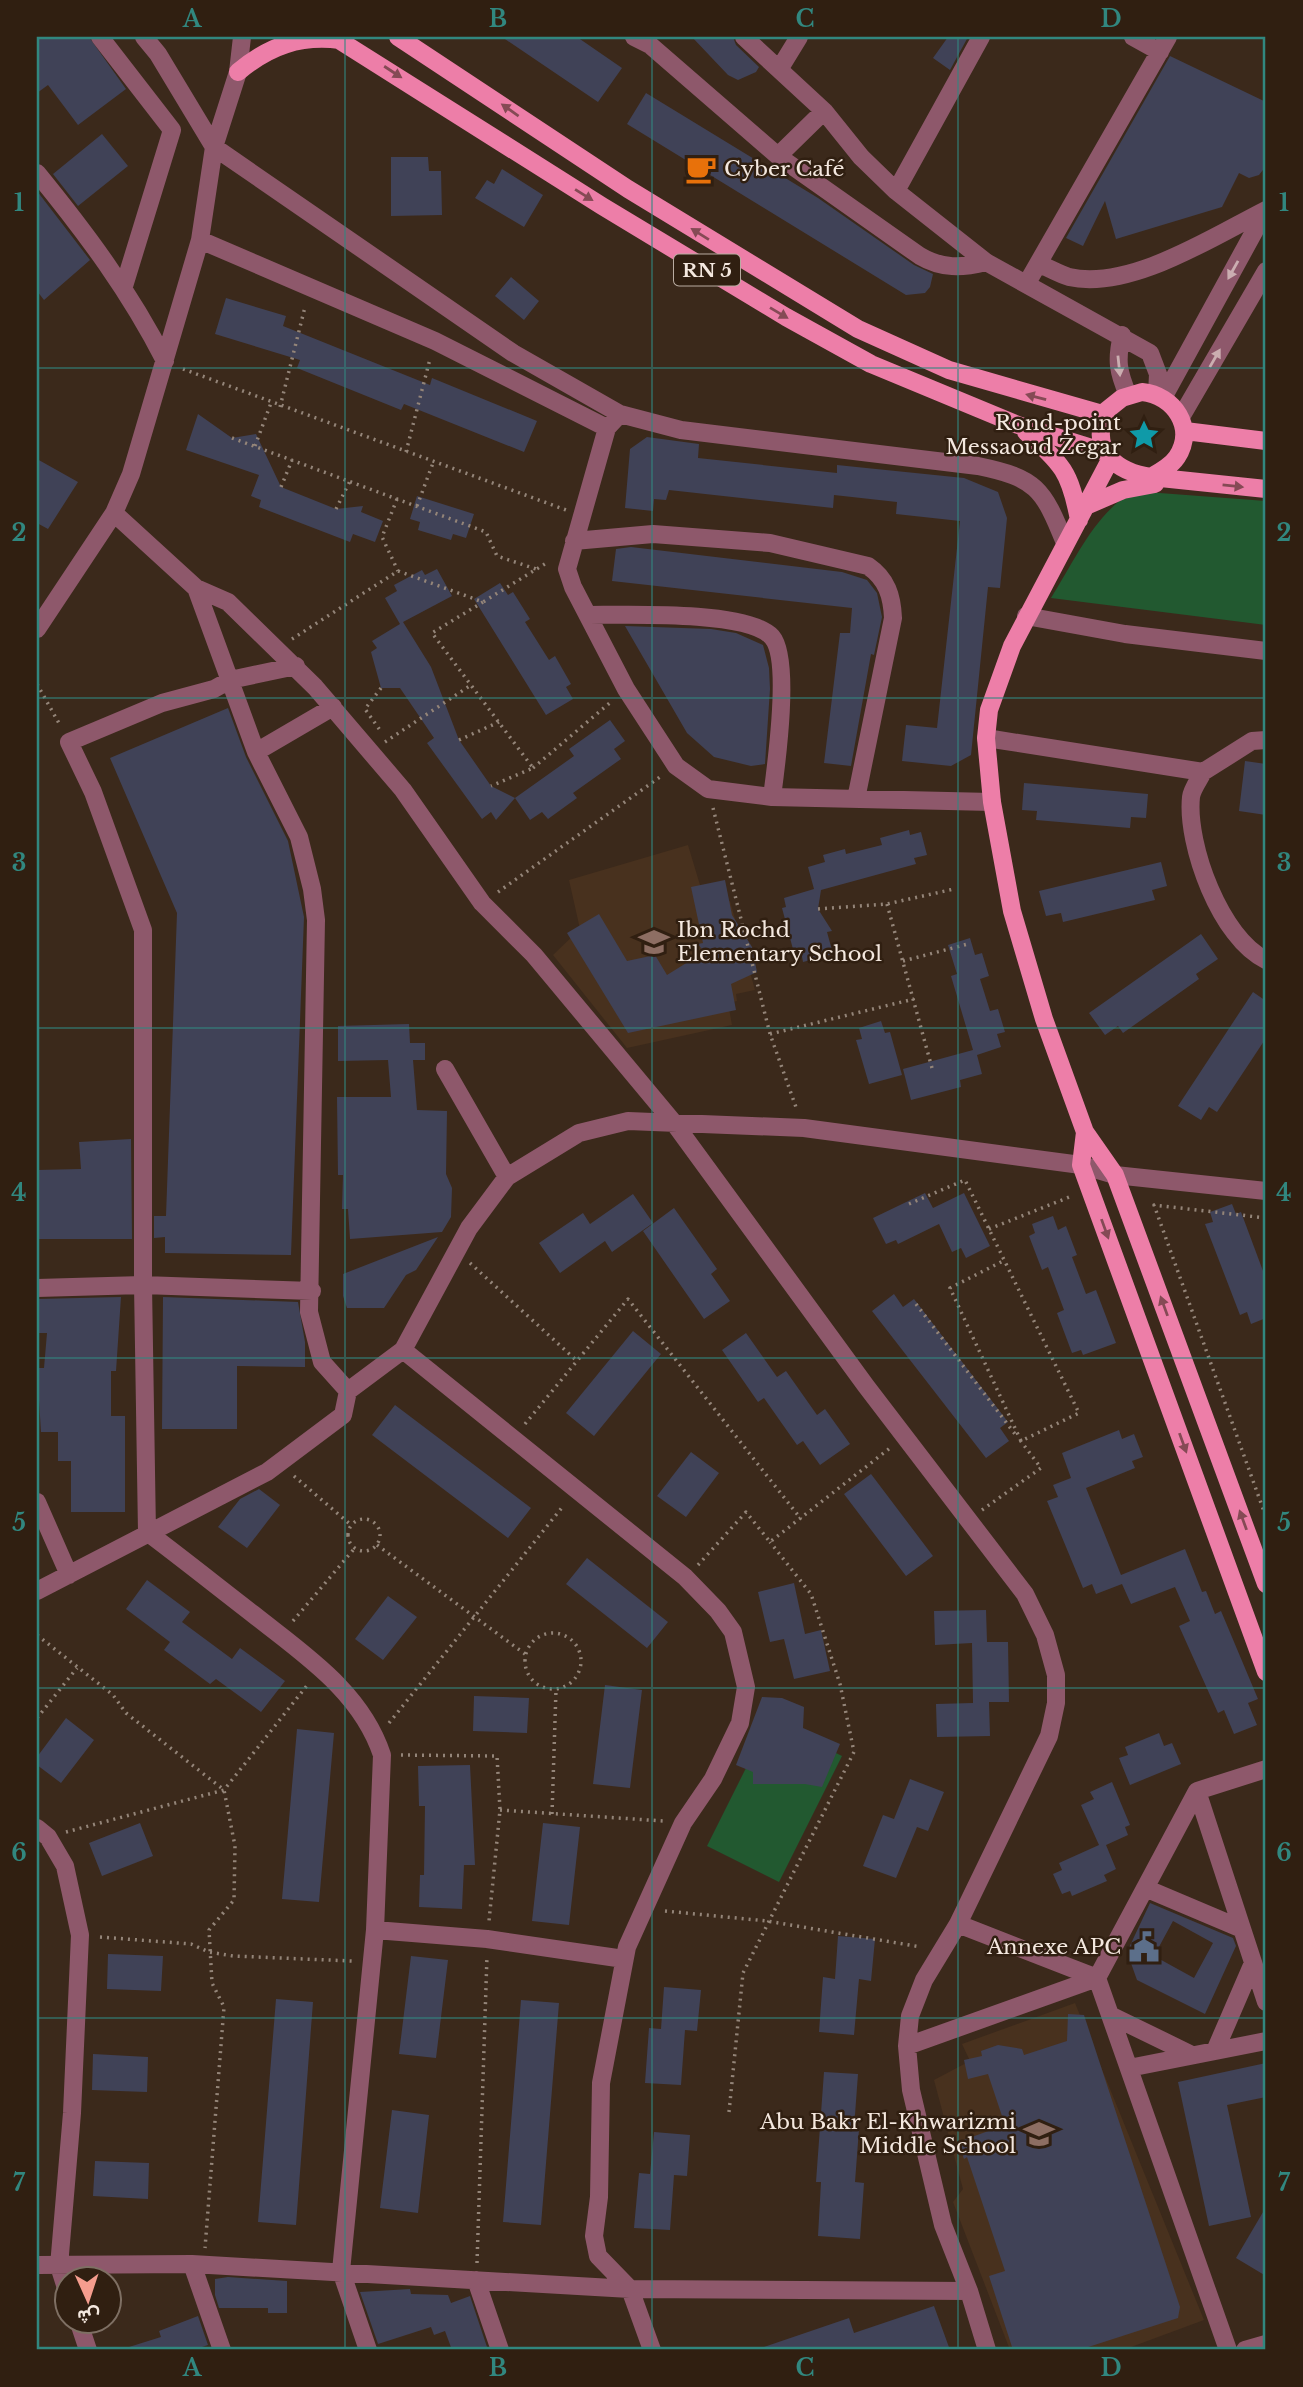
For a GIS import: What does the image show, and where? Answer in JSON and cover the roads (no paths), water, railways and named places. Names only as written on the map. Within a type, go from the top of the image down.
[{"type":"main road","name":"RN 5","points":[[398,37],[618,182],[858,329],[949,370],[1102,414]]},
{"type":"main road","name":"RN 5","points":[[239,68],[285,43],[303,39],[337,39],[786,317],[910,383],[1107,456]]},
{"type":"main road","points":[[1266,441],[1183,424],[1160,396],[1142,392],[1128,395],[1102,414],[1105,415],[1101,437],[1107,456],[1128,473],[1266,489]]},
{"type":"main road","points":[[1151,477],[1171,464],[1178,455],[1183,424]]},
{"type":"main road","points":[[1018,425],[1059,462],[1083,513]]},
{"type":"main road","points":[[1107,456],[1083,513],[1026,617],[1000,674],[989,710],[986,738],[992,802],[1012,911],[1044,1019],[1085,1132],[1115,1175],[1266,1584]]},
{"type":"main road","points":[[1083,513],[1143,484],[1194,482]]},
{"type":"main road","points":[[1085,1132],[1081,1165],[1266,1672]]},
{"type":"street","points":[[100,37],[172,130],[124,286]]},
{"type":"street","points":[[144,37],[158,54],[214,147],[513,353],[620,414],[681,430],[978,466],[1016,474],[1031,483],[1048,503],[1065,543]]},
{"type":"street","points":[[239,68],[242,37]]},
{"type":"street","points":[[37,629],[114,513],[131,474],[200,240],[214,147],[239,68],[254,37]]},
{"type":"street","points":[[744,37],[824,111],[861,158],[896,191],[986,262],[1122,335],[1150,353],[1158,374],[1160,396]]},
{"type":"street","points":[[780,68],[799,37]]},
{"type":"street","points":[[896,191],[981,37]]},
{"type":"street","points":[[1027,283],[1164,44],[1133,37]]},
{"type":"street","points":[[647,40],[778,156],[931,263],[964,268],[986,262]]},
{"type":"street","points":[[778,156],[824,111]]},
{"type":"street","points":[[37,173],[124,286],[164,361]]},
{"type":"street","points":[[1040,264],[1069,277],[1085,278],[1130,272],[1177,254],[1266,210]]},
{"type":"street","points":[[1160,396],[1266,210]]},
{"type":"street","points":[[200,240],[435,341],[607,428]]},
{"type":"street","points":[[1183,424],[1266,271]]},
{"type":"street","points":[[1122,335],[1118,371],[1128,395]]},
{"type":"street","points":[[620,414],[607,428],[573,541],[568,569],[573,587],[626,689],[676,766],[708,789],[772,797],[992,802]]},
{"type":"street","points":[[114,513],[196,588],[228,602],[279,648],[403,790],[482,903],[534,955],[674,1123],[1025,1594],[1045,1635],[1056,1675],[1056,1703],[1049,1736],[958,1924],[924,1980],[910,2016],[907,2046],[911,2090],[943,2225],[969,2291],[987,2350]]},
{"type":"street","points":[[573,541],[653,534],[770,542],[868,566],[879,574],[892,597],[893,618],[856,799]]},
{"type":"street","points":[[196,588],[256,752],[299,837],[313,889],[316,920],[310,1312],[322,1362],[348,1391]]},
{"type":"street","points":[[588,615],[656,614],[725,620],[773,638],[777,649],[781,699],[772,797]]},
{"type":"street","points":[[1026,617],[1125,634],[1266,651]]},
{"type":"street","points":[[147,1532],[143,1285],[143,930],[93,792],[69,742],[162,704],[214,689],[230,680],[296,666]]},
{"type":"street","points":[[256,752],[333,707]]},
{"type":"street","points":[[986,738],[1203,772]]},
{"type":"street","points":[[1266,740],[1252,741],[1242,746],[1203,772],[1191,794],[1196,843],[1205,876],[1239,939],[1253,954],[1266,960]]},
{"type":"street","points":[[444,1069],[507,1177]]},
{"type":"street","points":[[37,1591],[279,1463],[343,1415],[348,1391],[403,1350],[457,1252],[507,1177],[579,1133],[628,1121],[804,1128],[1081,1165],[1115,1175],[1266,1191]]},
{"type":"street","points":[[37,1287],[143,1285],[312,1291]]},
{"type":"street","points":[[403,1350],[685,1577],[718,1611],[733,1632],[746,1687],[740,1723],[713,1779],[683,1823],[642,1909],[624,1959],[601,2083],[599,2197],[594,2236],[598,2256],[630,2289],[652,2350]]},
{"type":"street","points":[[37,1502],[69,1574]]},
{"type":"street","points":[[147,1532],[321,1668],[349,1696],[379,1746],[375,1930],[341,2272],[368,2350]]},
{"type":"street","points":[[907,2046],[1097,1978],[1197,1791],[1266,1769]]},
{"type":"street","points":[[1197,1791],[1266,2002]]},
{"type":"street","points":[[43,1832],[65,1866],[80,1936],[72,2113],[59,2264]]},
{"type":"street","points":[[1145,1888],[1242,1929]]},
{"type":"street","points":[[958,1924],[1097,1978],[1228,2350]]},
{"type":"street","points":[[375,1930],[487,1939],[624,1959]]},
{"type":"street","points":[[1215,2051],[1253,1963]]},
{"type":"street","points":[[1110,2015],[1192,2055]]},
{"type":"street","points":[[1129,2068],[1266,2042]]},
{"type":"street","points":[[198,2264],[222,2350]]},
{"type":"street","points":[[122,2265],[198,2264],[630,2289],[969,2291]]},
{"type":"street","points":[[477,2280],[500,2350]]},
{"type":"street","points":[[1245,2350],[1266,2344]]},
{"type":"place","name":"Cyber Café","points":[[701,169]]},
{"type":"place","name":"Rond-point Messaoud Zegar","points":[[1144,435]]},
{"type":"place","name":"Ibn Rochd Elementary School","points":[[654,942]]},
{"type":"place","name":"Annexe APC","points":[[1144,1947]]},
{"type":"place","name":"Abu Bakr El-Khwarizmi Middle School","points":[[1039,2134]]}]
